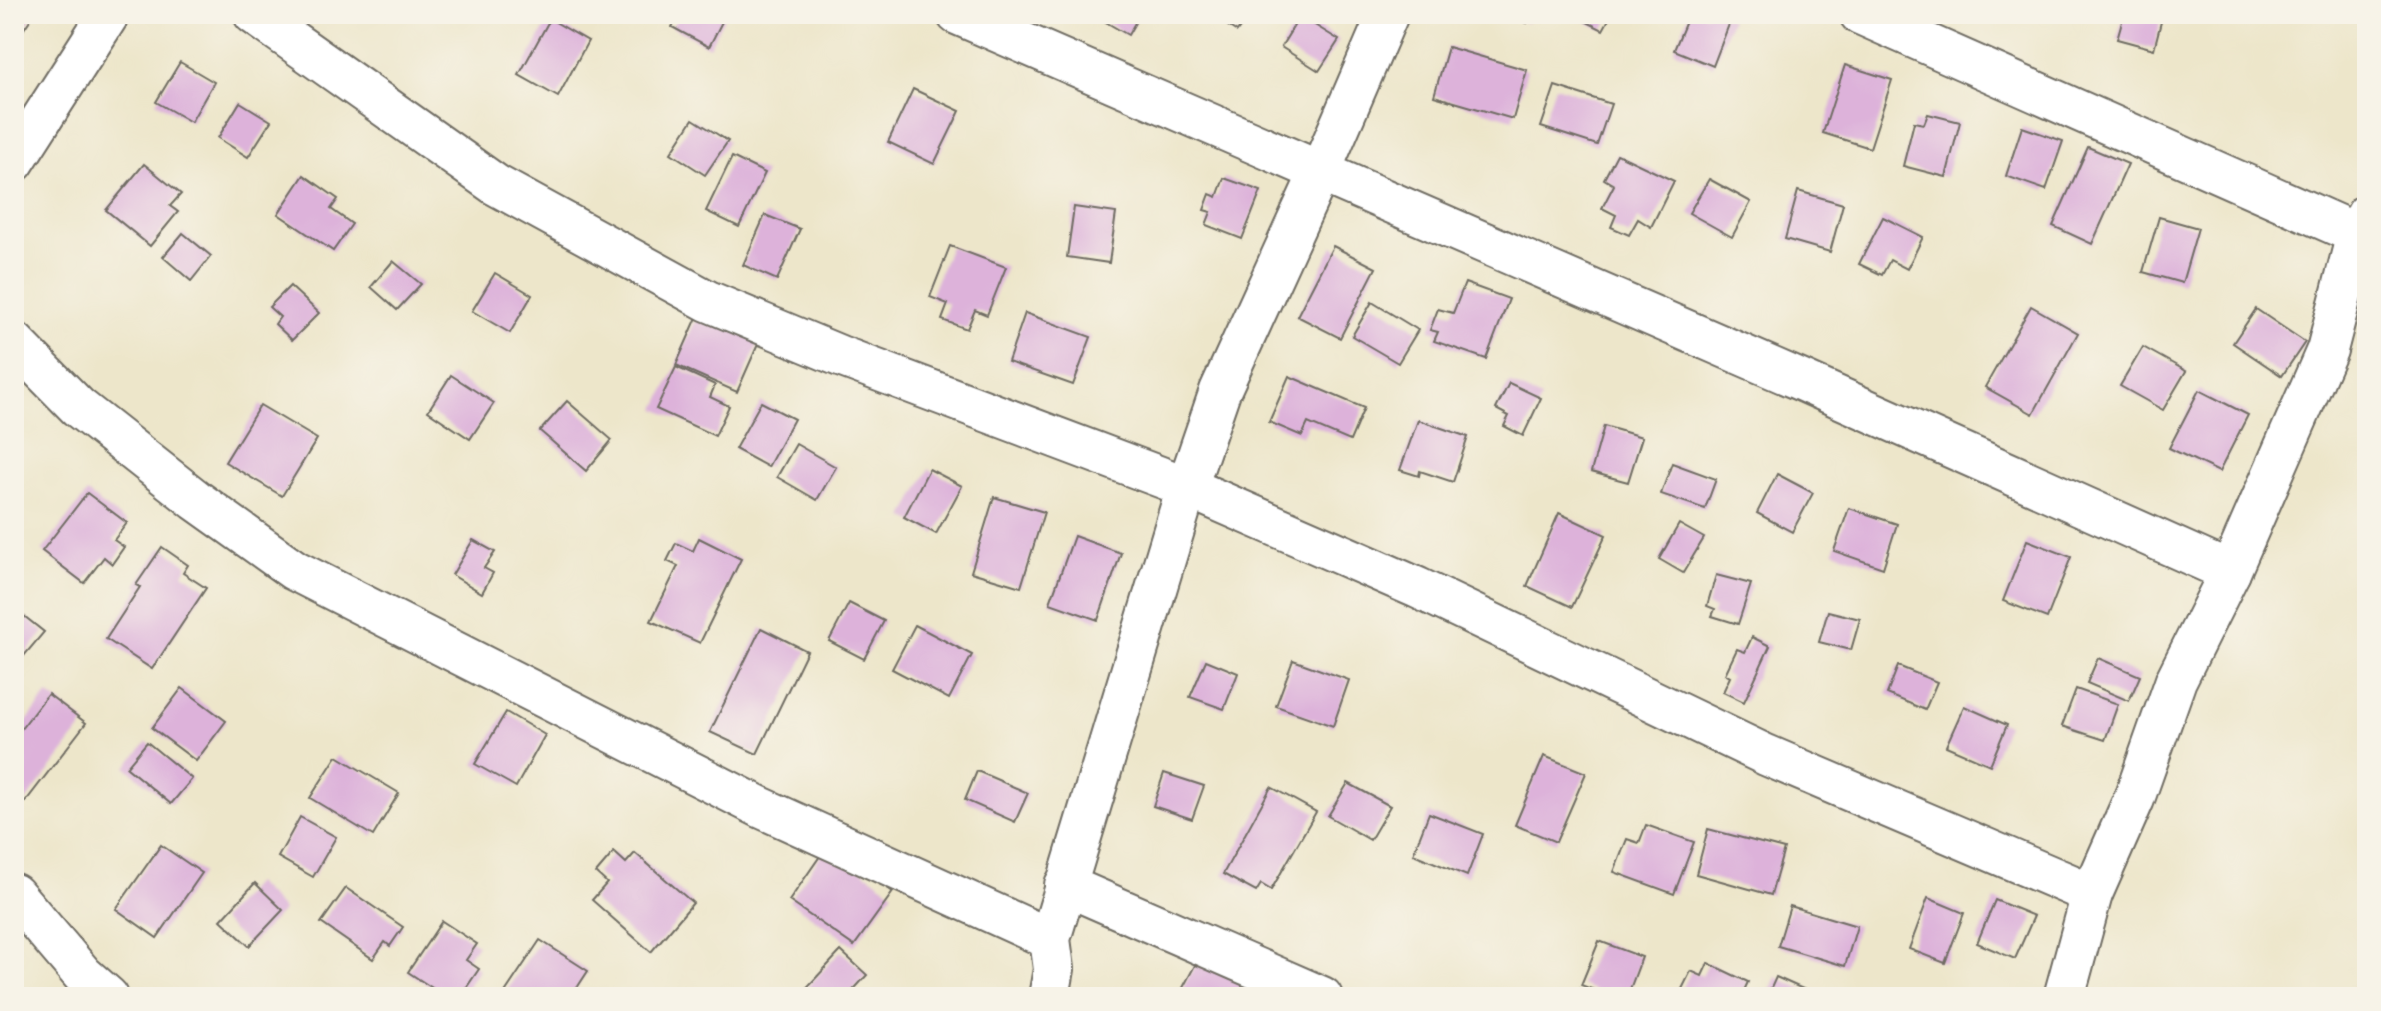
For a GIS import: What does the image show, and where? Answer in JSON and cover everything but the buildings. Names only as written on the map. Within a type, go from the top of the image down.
[{"type":"street","points":[[14,162],[109,14]]},
{"type":"street","points":[[254,14],[496,185],[708,301],[840,356],[1187,487],[1418,588],[1766,755],[2092,894]]},
{"type":"street","points":[[957,14],[1798,379],[2230,572]]},
{"type":"street","points":[[1049,997],[1054,969],[1050,939],[1065,885],[1187,487],[1220,391],[1388,14]]},
{"type":"street","points":[[1860,14],[2362,224],[2327,350],[2230,572],[2176,680],[2134,799],[2092,894],[2064,997]]},
{"type":"street","points":[[14,342],[78,407],[196,500],[294,570],[760,807],[1050,939]]},
{"type":"street","points":[[1065,885],[1322,997]]},
{"type":"street","points":[[14,894],[83,975],[108,997]]}]
